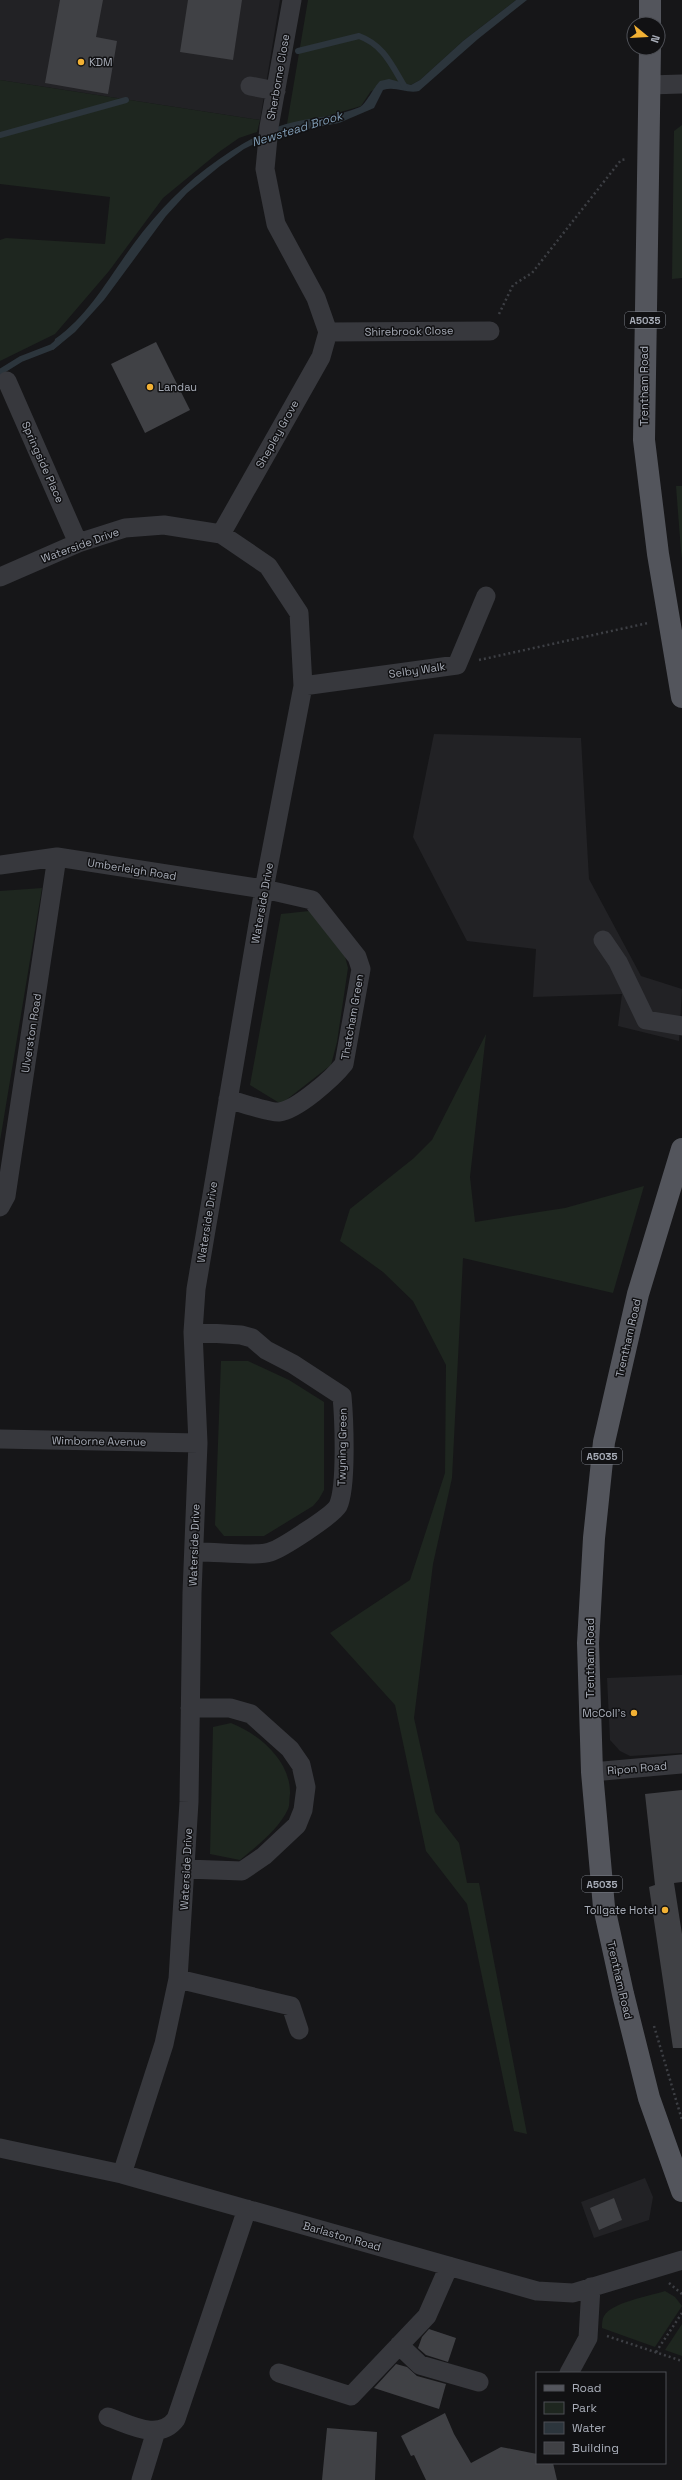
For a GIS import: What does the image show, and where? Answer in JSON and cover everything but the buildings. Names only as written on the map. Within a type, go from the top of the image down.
[{"type":"main road","points":[[650,0],[650,16]]},
{"type":"main road","name":"Trentham Road","points":[[650,56],[646,158],[644,440],[668,619],[682,697]]},
{"type":"main road","name":"Trentham Road","points":[[682,1149],[638,1294],[604,1442],[594,1538],[588,1643],[592,1772],[604,1907],[623,1994],[649,2098],[682,2191]]},
{"type":"street","name":"Sherborne Close","points":[[292,0],[269,127],[265,169],[276,224],[316,298],[328,332]]},
{"type":"street","points":[[649,85],[682,84]]},
{"type":"street","points":[[250,86],[276,91]]},
{"type":"street","name":"Shirebrook Close","points":[[328,332],[490,331]]},
{"type":"street","name":"Shepley Grove","points":[[221,534],[321,357],[328,332]]},
{"type":"street","name":"Springside Place","points":[[7,381],[78,543]]},
{"type":"street","name":"Waterside Drive","points":[[0,576],[78,543],[125,528],[164,525],[221,534],[268,566],[299,613],[303,686],[264,889],[196,1289],[193,1332],[198,1443],[186,1869],[178,1979],[164,2044],[122,2174]]},
{"type":"street","name":"Selby Walk","points":[[303,686],[457,665],[486,596]]},
{"type":"street","name":"Umberleigh Road","points":[[0,865],[57,857],[264,889]]},
{"type":"street","name":"Ulverston Road","points":[[0,1206],[6,1196],[57,857]]},
{"type":"street","name":"Thatcham Green","points":[[228,1099],[278,1112],[292,1108],[335,1075],[344,1064],[361,969],[357,957],[312,900],[264,889]]},
{"type":"street","points":[[603,940],[618,962],[646,1020],[682,1026]]},
{"type":"street","name":"Twyning Green","points":[[193,1332],[241,1335],[252,1338],[266,1350],[342,1396],[344,1411],[342,1492],[338,1506],[329,1516],[270,1553],[194,1552]]},
{"type":"street","name":"Wimborne Avenue","points":[[0,1439],[198,1443]]},
{"type":"street","points":[[186,1869],[242,1871],[264,1856],[298,1825],[303,1810],[306,1787],[301,1765],[290,1748],[251,1714],[230,1708],[190,1708]]},
{"type":"street","name":"Ripon Road","points":[[592,1772],[682,1764]]},
{"type":"street","points":[[178,1979],[291,2006],[299,2030]]},
{"type":"street","name":"Barlaston Road","points":[[0,2148],[122,2174],[537,2291],[573,2293],[682,2260]]},
{"type":"street","points":[[108,2417],[156,2431],[168,2428],[179,2414],[247,2210]]},
{"type":"street","points":[[279,2373],[351,2396],[427,2316],[449,2266]]},
{"type":"street","points":[[570,2372],[588,2338],[591,2287]]},
{"type":"street","points":[[399,2345],[420,2365],[479,2382]]},
{"type":"street","points":[[141,2480],[156,2431]]},
{"type":"path","points":[[490,331],[513,286],[532,273],[621,160],[646,158]]},
{"type":"path","points":[[457,665],[668,619]]},
{"type":"path","points":[[652,2019],[682,2120]]},
{"type":"path","points":[[670,2286],[682,2294]]},
{"type":"path","points":[[656,2352],[682,2313]]},
{"type":"path","points":[[600,2333],[682,2361]]},
{"type":"shaded area","points":[[0,0],[280,0],[260,120],[0,80]]},
{"type":"shaded area","points":[[434,734],[581,738],[589,879],[641,976],[682,989],[679,1041],[618,1026],[622,994],[533,997],[536,949],[467,941],[413,837]]},
{"type":"shaded area","points":[[682,1675],[682,1753],[630,1756],[620,1751],[610,1740],[607,1678]]},
{"type":"shaded area","points":[[645,2178],[653,2197],[649,2220],[594,2238],[581,2202]]},
{"type":"green space","points":[[308,0],[516,0],[463,41],[420,80],[411,85],[403,83],[371,91],[361,106],[310,121],[287,124]]},
{"type":"green space","points":[[0,80],[260,120],[257,132],[239,138],[219,152],[163,198],[109,271],[55,334],[0,361],[0,240],[6,238],[105,244],[110,197],[0,184]]},
{"type":"green space","points":[[682,125],[682,278],[672,279],[674,131]]},
{"type":"green space","points":[[676,486],[682,486],[682,559],[681,551]]},
{"type":"green space","points":[[42,888],[0,1141],[0,891]]},
{"type":"green space","points":[[309,911],[343,949],[348,968],[337,1042],[331,1065],[281,1104],[250,1085],[281,914]]},
{"type":"green space","points":[[486,1034],[470,1177],[475,1222],[565,1208],[644,1186],[613,1293],[463,1258],[452,1478],[433,1564],[414,1718],[435,1812],[459,1843],[467,1883],[479,1883],[527,2134],[514,2131],[467,1904],[426,1851],[395,1705],[330,1633],[410,1580],[445,1473],[446,1365],[413,1301],[383,1272],[340,1241],[350,1209],[414,1158],[432,1140]]},
{"type":"green space","points":[[221,1361],[248,1361],[289,1380],[324,1402],[324,1490],[313,1506],[264,1536],[224,1536],[215,1525]]},
{"type":"green space","points":[[231,1723],[252,1734],[271,1750],[285,1771],[289,1782],[290,1794],[289,1807],[279,1823],[267,1837],[240,1860],[210,1854],[213,1727]]},
{"type":"green space","points":[[665,2291],[675,2297],[682,2306],[655,2347],[602,2328],[602,2320],[608,2311],[623,2303]]},
{"type":"green space","points":[[682,2324],[682,2356],[665,2350]]},
{"type":"water","points":[[516,0],[527,0],[478,39],[419,91],[410,92],[392,89],[383,90],[374,108],[339,123],[302,130],[254,144],[244,149],[220,166],[187,193],[166,216],[104,300],[75,332],[53,350],[55,339],[66,331],[85,311],[102,290],[152,220],[173,198],[207,168],[245,143],[275,128],[286,124],[342,113],[360,107],[365,103],[380,81],[389,79],[411,85],[420,80],[463,41]]},
{"type":"waterway","points":[[298,51],[359,36],[368,40],[381,51],[405,87]]},
{"type":"waterway","points":[[0,135],[126,100]]},
{"type":"waterway","name":"Newstead Brook","points":[[0,372],[21,359],[52,347],[59,341]]},
{"type":"place","name":"KDM","points":[[81,62]]},
{"type":"place","name":"Landau","points":[[150,387]]},
{"type":"place","name":"McColl's","points":[[634,1713]]},
{"type":"place","name":"Tollgate Hotel","points":[[665,1910]]}]
